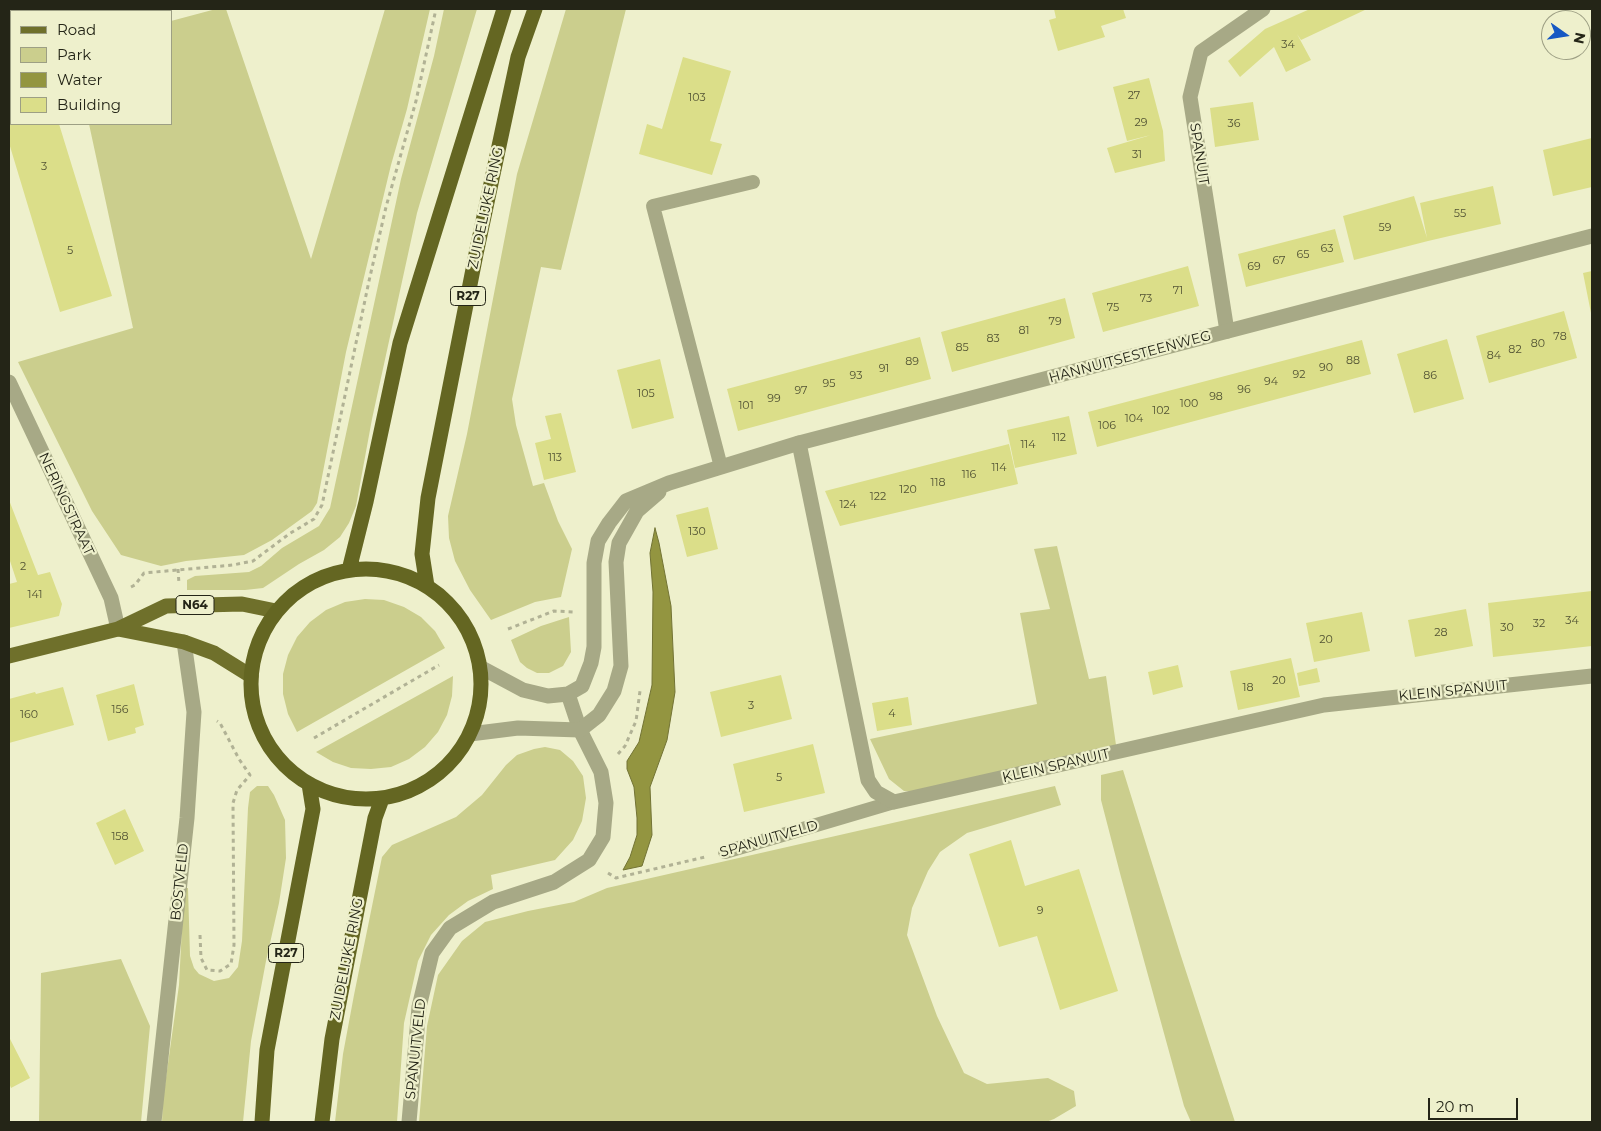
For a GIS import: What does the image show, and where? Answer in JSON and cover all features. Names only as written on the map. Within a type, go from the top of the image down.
[{"type":"highway","points":[[349,570],[366,502],[400,343],[504,9]]},
{"type":"highway","name":"ZUIDELIJKE RING","points":[[427,586],[422,554],[428,498],[476,254],[514,76],[518,58],[535,9]]},
{"type":"highway","points":[[376,569],[403,574],[427,586],[452,608],[470,635],[480,667],[480,701],[470,734],[454,759],[432,779],[405,792],[382,799],[342,797],[309,784],[288,769],[271,749],[259,726],[252,701],[251,676],[259,642],[276,611],[296,592],[322,577],[349,570],[376,569]]},
{"type":"highway","name":"R27","points":[[262,1122],[267,1050],[313,809],[309,784]]},
{"type":"highway","name":"ZUIDELIJKE RING","points":[[322,1122],[333,1030],[375,818],[382,799]]},
{"type":"main road","name":"N64","points":[[9,656],[118,629],[166,606],[242,604],[276,611]]},
{"type":"main road","name":"N64","points":[[118,629],[184,642],[214,653],[251,676]]},
{"type":"street","name":"SPANUIT","points":[[1227,332],[1190,97],[1201,52],[1263,9]]},
{"type":"street","name":"HANNUITSESTEENWEG","points":[[568,694],[582,686],[591,663],[594,646],[594,563],[598,541],[626,501],[669,483],[799,443],[1592,236]]},
{"type":"street","name":"NERINGSTRAAT","points":[[9,382],[111,598],[118,629]]},
{"type":"street","points":[[799,443],[868,780],[876,792],[894,802]]},
{"type":"street","name":"HANNUITSESTEENWEG","points":[[580,730],[599,715],[614,691],[621,666],[616,562],[619,543],[624,531],[637,511],[669,483]]},
{"type":"street","name":"BOSTVELD","points":[[154,1122],[187,818],[194,712],[184,642]]},
{"type":"street","points":[[480,667],[523,690],[548,696],[568,694]]},
{"type":"street","name":"KLEIN SPANUIT","points":[[894,802],[1324,705],[1592,676]]},
{"type":"street","name":"SPANUITVELD","points":[[408,1122],[418,1007],[432,953],[450,928],[493,902],[554,882],[589,860],[603,837],[606,803],[601,772],[580,730],[568,694]]},
{"type":"street","points":[[470,734],[518,728],[580,730]]},
{"type":"lane","points":[[721,467],[652,206],[753,182]]},
{"type":"lane","name":"SPANUITVELD","points":[[726,852],[894,802]]},
{"type":"path","points":[[111,598],[135,585],[144,573],[234,565],[253,561],[289,534],[314,519],[322,506],[369,281],[386,207],[416,101],[436,9]]},
{"type":"path","points":[[508,629],[554,611],[568,613]]},
{"type":"path","points":[[314,738],[439,665]]},
{"type":"path","points":[[601,772],[625,746],[636,721],[641,684]]},
{"type":"path","points":[[199,928],[200,958],[207,970],[220,971],[231,964],[234,945],[233,803],[237,790],[250,775],[229,739]]},
{"type":"path","name":"SPANUITVELD","points":[[589,860],[616,878],[726,852]]},
{"type":"green space","points":[[216,9],[226,9],[311,259],[385,9],[430,9],[346,352],[317,503],[312,511],[272,540],[244,555],[186,561],[161,566],[121,555],[92,511],[18,362],[133,328],[89,125],[172,125],[172,21]]},
{"type":"green space","points":[[444,9],[477,9],[417,213],[372,419],[356,506],[349,523],[340,537],[324,550],[263,588],[245,590],[187,590],[187,580],[195,576],[249,572],[261,566],[282,548],[319,526],[330,508],[401,179],[434,56]]},
{"type":"green space","points":[[566,9],[626,9],[561,270],[541,267],[512,399],[516,425],[533,486],[544,483],[558,521],[572,549],[561,597],[535,602],[491,620],[470,590],[455,561],[449,538],[448,516],[467,434],[517,174]]},
{"type":"green space","points":[[1057,546],[1089,679],[1106,676],[1116,745],[921,792],[904,791],[889,779],[870,739],[1037,704],[1020,613],[1050,609],[1034,549]]},
{"type":"green space","points":[[365,599],[384,600],[404,607],[421,617],[435,631],[445,648],[297,732],[288,714],[283,694],[283,674],[288,655],[297,637],[310,622],[326,610],[345,602]]},
{"type":"green space","points":[[569,617],[571,652],[563,666],[549,673],[537,673],[520,662],[511,640],[541,626]]},
{"type":"green space","points":[[453,676],[452,696],[447,715],[438,732],[425,747],[409,759],[391,767],[351,768],[333,762],[316,752]]},
{"type":"green space","points":[[545,747],[560,750],[573,761],[583,776],[586,798],[582,821],[573,840],[555,860],[491,875],[493,889],[468,901],[449,915],[431,935],[418,961],[404,1023],[397,1122],[335,1122],[343,1054],[382,857],[392,845],[456,817],[482,795],[506,765],[517,755]]},
{"type":"green space","points":[[1123,770],[1235,1122],[1191,1122],[1184,1106],[1101,800],[1101,775]]},
{"type":"green space","points":[[257,786],[268,786],[285,820],[286,858],[279,903],[251,1041],[243,1122],[162,1122],[163,1099],[179,985],[184,888],[188,888],[190,956],[194,968],[199,974],[214,981],[229,978],[238,967],[242,941],[248,808],[250,792]]},
{"type":"green space","points":[[1055,786],[1061,805],[967,833],[940,852],[928,871],[912,908],[907,935],[937,1016],[964,1073],[987,1084],[1048,1078],[1074,1091],[1076,1106],[1054,1119],[1046,1122],[419,1122],[427,1026],[438,975],[462,941],[485,922],[574,902],[607,888]]},
{"type":"green space","points":[[121,959],[150,1026],[141,1122],[39,1122],[41,973]]},
{"type":"water","points":[[655,528],[671,606],[675,692],[667,740],[650,787],[652,835],[642,866],[623,870],[630,857],[637,835],[634,787],[627,769],[627,761],[639,742],[652,685],[653,592],[650,553]]},
{"type":"building","points":[[1054,9],[1123,9],[1126,18],[1101,26],[1105,37],[1058,51],[1049,20],[1056,18]]},
{"type":"building","points":[[1310,9],[1367,9],[1301,40],[1297,34],[1311,60],[1286,72],[1274,47],[1240,77],[1228,61],[1265,29]]},
{"type":"building","points":[[9,42],[10,88],[9,89]]},
{"type":"building","points":[[683,57],[731,71],[710,141],[722,144],[712,175],[639,154],[647,124],[662,129]]},
{"type":"building","points":[[1149,78],[1163,131],[1165,161],[1115,173],[1107,148],[1151,135],[1127,141],[1113,87]]},
{"type":"building","points":[[9,98],[10,125],[59,125],[112,296],[60,312],[9,143]]},
{"type":"building","points":[[1253,102],[1259,140],[1215,147],[1210,108]]},
{"type":"building","points":[[1592,138],[1592,187],[1553,196],[1543,150]]},
{"type":"building","points":[[1493,186],[1501,224],[1354,260],[1343,216],[1414,196],[1427,238],[1420,203]]},
{"type":"building","points":[[1335,229],[1344,262],[1246,287],[1238,254]]},
{"type":"building","points":[[1188,266],[1199,306],[1103,332],[1092,293]]},
{"type":"building","points":[[1592,271],[1592,313],[1591,313],[1583,273]]},
{"type":"building","points":[[1065,298],[1075,338],[952,372],[941,332]]},
{"type":"building","points":[[1564,311],[1577,358],[1489,383],[1476,336]]},
{"type":"building","points":[[920,337],[931,379],[738,431],[727,389]]},
{"type":"building","points":[[1447,339],[1464,399],[1414,413],[1397,354]]},
{"type":"building","points":[[1362,340],[1371,374],[1097,447],[1088,412]]},
{"type":"building","points":[[660,359],[674,418],[632,429],[617,370]]},
{"type":"building","points":[[561,413],[576,472],[544,480],[535,443],[551,439],[545,416]]},
{"type":"building","points":[[1069,416],[1077,454],[1015,468],[1007,430]]},
{"type":"building","points":[[1009,444],[1018,484],[840,526],[825,491]]},
{"type":"building","points":[[9,500],[38,575],[50,572],[62,604],[59,616],[9,628],[9,584],[17,582],[9,558]]},
{"type":"building","points":[[708,507],[718,549],[687,557],[676,515]]},
{"type":"building","points":[[1592,591],[1592,646],[1493,657],[1488,603]]},
{"type":"building","points":[[1466,609],[1473,646],[1415,657],[1408,620]]},
{"type":"building","points":[[1362,612],[1370,651],[1314,662],[1306,623]]},
{"type":"building","points":[[1291,658],[1300,697],[1238,710],[1230,671]]},
{"type":"building","points":[[1178,665],[1183,687],[1153,695],[1148,672]]},
{"type":"building","points":[[1317,668],[1320,682],[1299,686],[1297,673]]},
{"type":"building","points":[[781,675],[792,719],[721,737],[710,692]]},
{"type":"building","points":[[134,684],[144,725],[135,728],[136,733],[108,741],[96,695]]},
{"type":"building","points":[[63,687],[74,725],[9,743],[9,699]]},
{"type":"building","points":[[908,697],[912,725],[877,731],[872,703]]},
{"type":"building","points":[[813,744],[825,793],[744,812],[733,764]]},
{"type":"building","points":[[125,809],[144,851],[115,865],[96,823]]},
{"type":"building","points":[[1011,840],[1025,886],[1079,869],[1118,991],[1060,1010],[1037,936],[999,947],[969,854]]},
{"type":"building","points":[[9,1037],[30,1078],[11,1088],[9,1083]]}]
